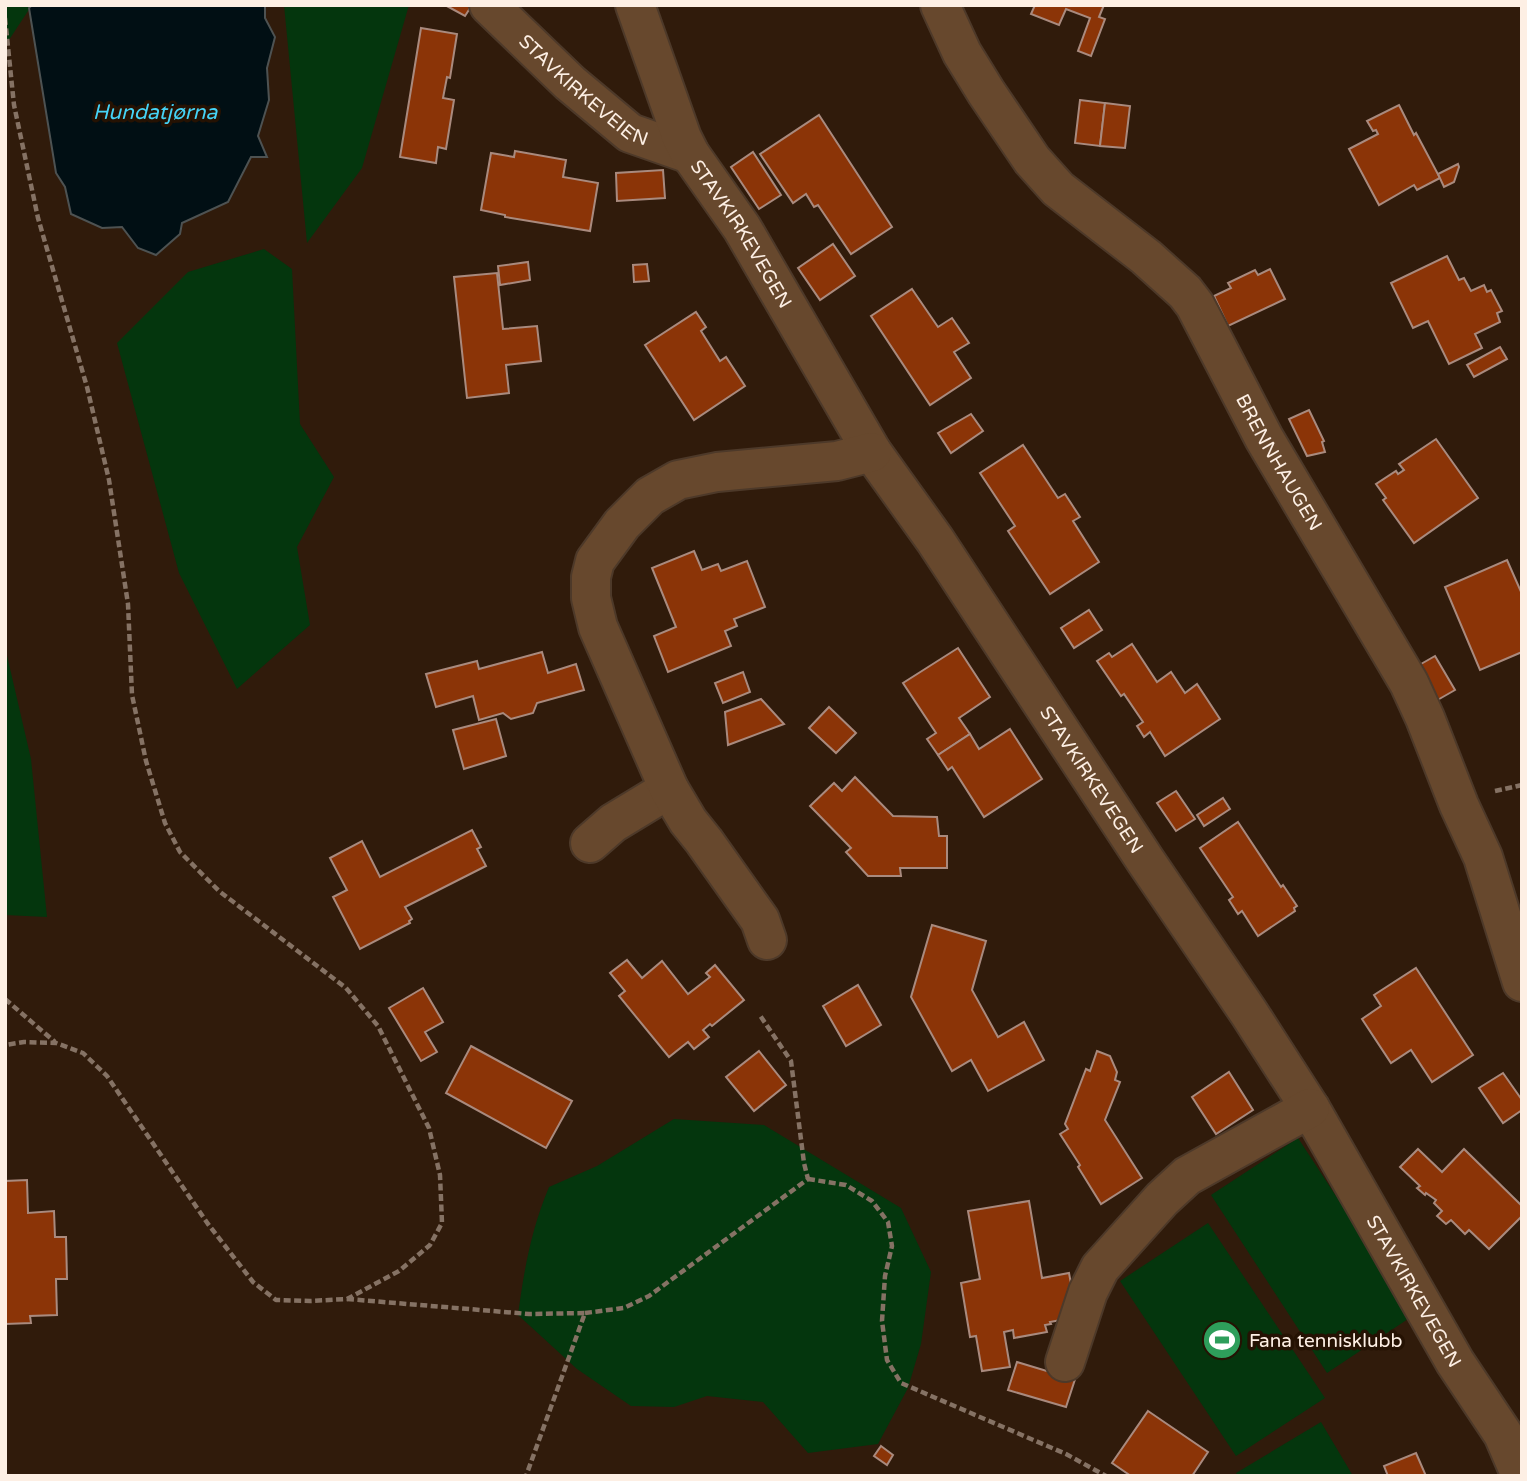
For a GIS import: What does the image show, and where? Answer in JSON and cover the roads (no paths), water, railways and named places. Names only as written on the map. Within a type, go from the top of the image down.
[{"type":"street","name":"STAVKIRKEVEIEN","points":[[489,5],[570,83],[630,133],[690,155]]},
{"type":"street","name":"STAVKIRKEVEGEN","points":[[635,5],[677,126],[690,155],[742,228],[872,452],[935,540],[1310,1108],[1455,1362],[1512,1430],[1521,1476]]},
{"type":"street","name":"BRENNHAUGEN","points":[[940,5],[968,63],[1032,160],[1058,189],[1146,257],[1185,292],[1195,305],[1264,438],[1409,683],[1483,857],[1522,982]]},
{"type":"street","points":[[767,940],[761,920],[688,821],[669,789],[598,627],[591,598],[591,577],[595,561],[622,524],[650,496],[678,480],[717,472],[837,461],[872,452]]},
{"type":"street","points":[[590,842],[613,823],[669,789]]},
{"type":"street","points":[[1065,1362],[1088,1292],[1100,1268],[1162,1199],[1187,1176],[1310,1108]]},
{"type":"water","name":"Hundatjørna","points":[[32,5],[265,5],[265,18],[275,37],[267,68],[269,100],[258,136],[267,157],[251,157],[228,202],[182,223],[180,234],[156,255],[138,248],[122,227],[102,228],[71,214],[65,187],[56,173],[29,8]]},
{"type":"place","name":"Fana tennisklubb","points":[[1222,1340]]}]
